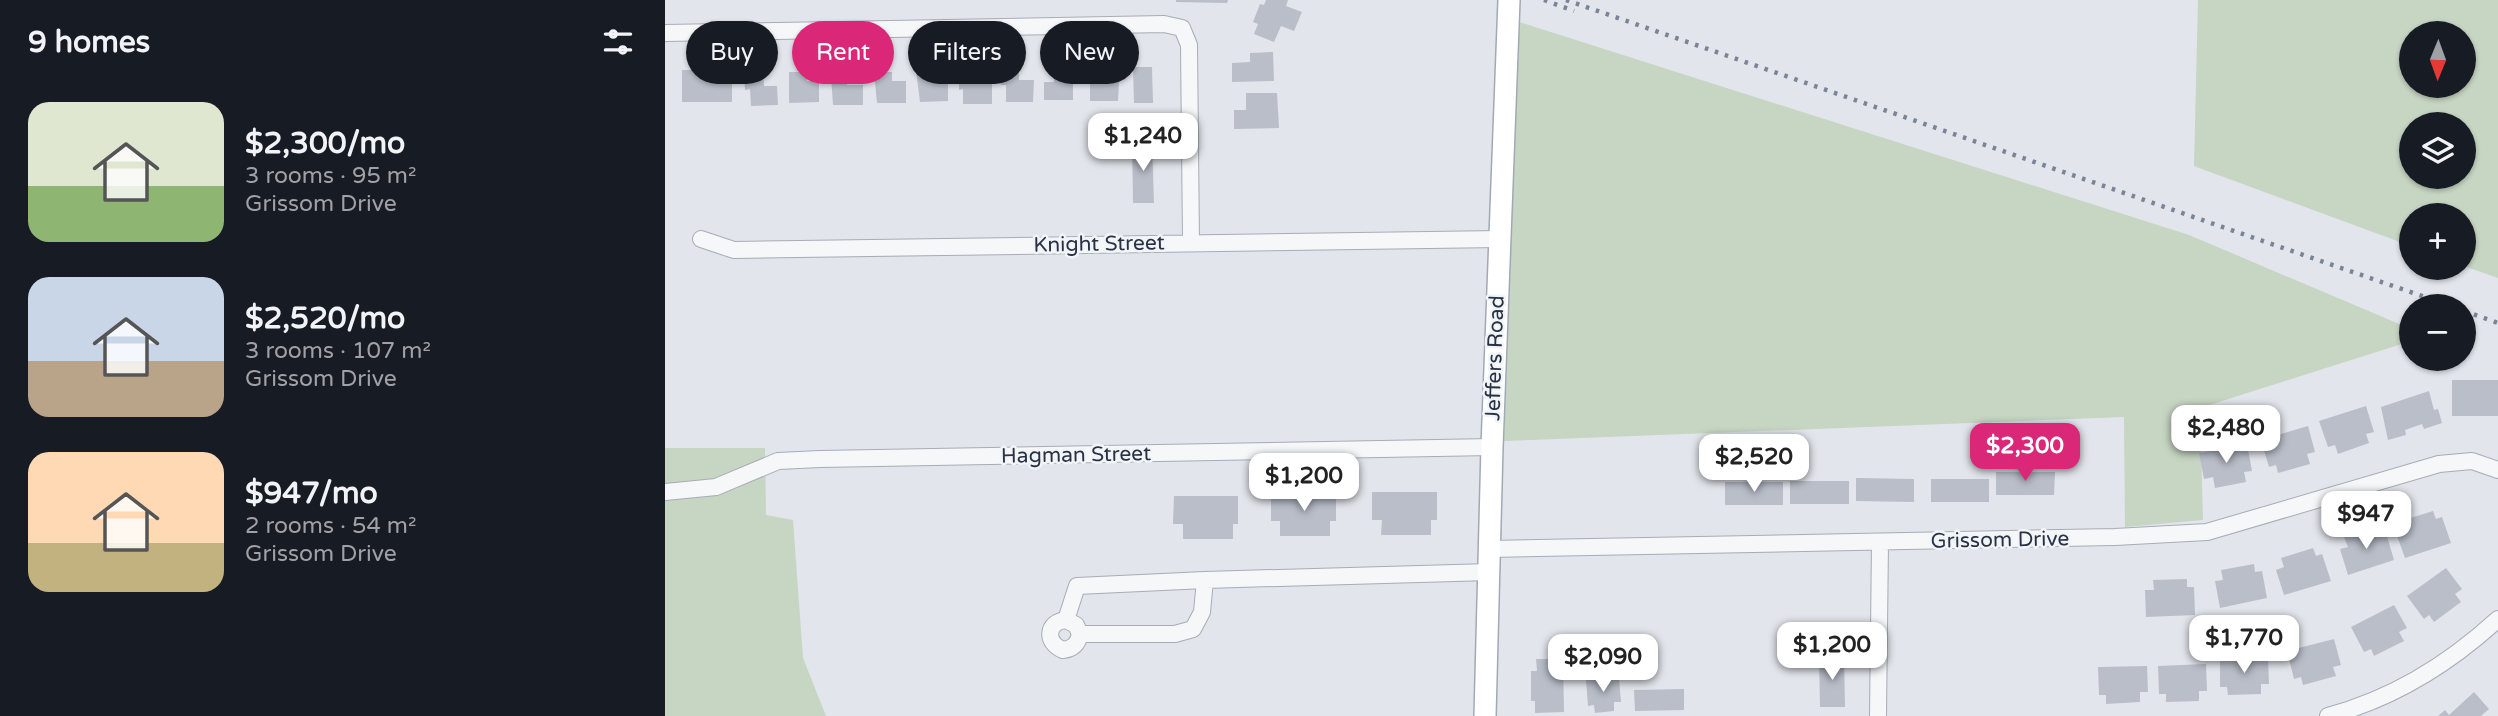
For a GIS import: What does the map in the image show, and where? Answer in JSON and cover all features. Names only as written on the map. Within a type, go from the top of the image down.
[{"type":"main road","name":"Jeffers Road","points":[[1485,716],[1492,447],[1509,10]]},
{"type":"street","points":[[665,33],[1164,24],[1182,28],[1189,45],[1191,242]]},
{"type":"street","name":"Knight Street","points":[[701,239],[734,250],[1500,239]]},
{"type":"street","name":"Hagman Street","points":[[665,492],[716,487],[778,461],[820,458],[1492,447]]},
{"type":"street","name":"Grissom Drive","points":[[1490,549],[2115,537],[2207,532],[2439,464],[2472,461],[2498,470]]},
{"type":"street","points":[[1878,716],[1880,542]]},
{"type":"street","points":[[1066,620],[1077,586],[1490,572]]},
{"type":"street","points":[[1080,634],[1175,635],[1193,629],[1202,612],[1205,580]]},
{"type":"street","points":[[1066,620],[1076,625],[1080,634],[1073,648],[1063,650],[1054,645],[1050,636],[1052,626],[1066,620]]},
{"type":"street","points":[[2328,716],[2357,708],[2424,676],[2467,648],[2498,620]]},
{"type":"green space","points":[[2198,0],[2498,0],[2498,278],[2476,270],[2476,203],[2399,203],[2399,242],[2194,166]]},
{"type":"green space","points":[[1519,22],[2189,235],[2399,324],[2399,345],[2200,408],[2203,520],[2125,527],[2124,417],[1504,441]]},
{"type":"green space","points":[[665,448],[765,448],[766,515],[793,520],[803,658],[826,716],[665,716]]},
{"type":"building","points":[[1176,0],[1228,0],[1227,3]]},
{"type":"building","points":[[1266,0],[1288,0],[1286,6],[1302,12],[1294,31],[1281,26],[1274,42],[1254,34],[1258,24],[1253,22],[1260,4],[1264,5]]},
{"type":"building","points":[[1273,52],[1274,81],[1232,82],[1232,63],[1250,62],[1250,53]]},
{"type":"building","points":[[1139,67],[1152,67],[1153,103],[1134,103],[1133,84],[1139,84]]},
{"type":"building","points":[[682,70],[686,70],[686,84],[732,84],[732,102],[682,102]]},
{"type":"building","points":[[789,72],[792,72],[792,84],[819,84],[819,102],[789,103]]},
{"type":"building","points":[[1026,80],[1034,80],[1033,102],[1006,102],[1006,85],[1001,85],[1026,84]]},
{"type":"building","points":[[906,81],[906,103],[877,103],[875,84]]},
{"type":"building","points":[[745,84],[777,86],[778,105],[751,106],[750,89],[745,90]]},
{"type":"building","points":[[832,84],[863,85],[863,105],[833,105]]},
{"type":"building","points":[[918,84],[948,84],[948,101],[920,102]]},
{"type":"building","points":[[959,84],[992,84],[992,104],[963,104],[963,89],[959,90]]},
{"type":"building","points":[[1044,84],[1073,84],[1073,100],[1044,100]]},
{"type":"building","points":[[1090,84],[1119,84],[1118,101],[1090,101]]},
{"type":"building","points":[[1246,93],[1277,93],[1279,128],[1234,129],[1234,110],[1246,110]]},
{"type":"building","points":[[1132,143],[1152,143],[1154,203],[1133,203]]},
{"type":"building","points":[[2452,380],[2498,380],[2498,416],[2452,416]]},
{"type":"building","points":[[2429,391],[2434,410],[2438,409],[2442,423],[2424,429],[2422,424],[2405,430],[2406,435],[2388,440],[2381,407]]},
{"type":"building","points":[[2366,406],[2374,432],[2366,434],[2369,443],[2338,454],[2335,445],[2328,447],[2319,421]]},
{"type":"building","points":[[2308,426],[2315,452],[2307,454],[2310,464],[2278,473],[2276,465],[2269,467],[2261,440]]},
{"type":"building","points":[[2247,444],[2252,471],[2244,472],[2246,482],[2215,488],[2213,477],[2204,479],[2199,453]]},
{"type":"building","points":[[1996,472],[2055,472],[2054,495],[1996,495]]},
{"type":"building","points":[[1856,478],[1914,479],[1914,502],[1856,501]]},
{"type":"building","points":[[1931,479],[1989,479],[1989,502],[1931,502]]},
{"type":"building","points":[[1790,481],[1849,481],[1849,504],[1790,504]]},
{"type":"building","points":[[1725,482],[1783,482],[1783,505],[1725,505]]},
{"type":"building","points":[[1372,492],[1437,492],[1437,520],[1431,520],[1431,535],[1381,535],[1382,520],[1372,520]]},
{"type":"building","points":[[1271,493],[1336,493],[1336,521],[1330,521],[1330,536],[1280,536],[1280,521],[1271,521]]},
{"type":"building","points":[[1174,496],[1238,496],[1238,524],[1233,524],[1233,539],[1183,539],[1183,524],[1173,524]]},
{"type":"building","points":[[2433,511],[2436,519],[2442,517],[2451,543],[2405,558],[2396,533],[2404,530],[2401,521]]},
{"type":"building","points":[[2377,527],[2379,535],[2386,533],[2394,560],[2348,575],[2340,549],[2348,547],[2344,537]]},
{"type":"building","points":[[2313,548],[2316,556],[2322,554],[2331,581],[2284,595],[2276,570],[2284,567],[2281,558]]},
{"type":"building","points":[[2254,564],[2255,572],[2262,571],[2267,598],[2220,608],[2215,581],[2223,580],[2221,570]]},
{"type":"building","points":[[2446,568],[2462,589],[2455,594],[2461,602],[2434,622],[2429,615],[2424,619],[2407,596]]},
{"type":"building","points":[[2187,579],[2187,587],[2194,587],[2195,615],[2146,617],[2145,590],[2154,590],[2153,580]]},
{"type":"building","points":[[2394,605],[2407,628],[2399,632],[2404,641],[2374,656],[2371,649],[2364,652],[2351,627]]},
{"type":"building","points":[[2334,639],[2341,665],[2333,667],[2336,676],[2303,685],[2301,677],[2294,679],[2287,651]]},
{"type":"building","points":[[1819,658],[1844,658],[1845,707],[1820,707]]},
{"type":"building","points":[[2268,658],[2269,684],[2261,684],[2261,694],[2228,695],[2227,687],[2220,687],[2220,659]]},
{"type":"building","points":[[1536,659],[1563,659],[1564,712],[1535,713],[1535,701],[1531,701],[1531,671],[1537,671]]},
{"type":"building","points":[[2206,664],[2207,691],[2199,691],[2199,701],[2166,702],[2166,694],[2159,694],[2158,666]]},
{"type":"building","points":[[2147,666],[2148,692],[2140,692],[2140,702],[2106,704],[2106,695],[2099,695],[2098,667]]},
{"type":"building","points":[[1619,678],[1621,702],[1614,702],[1614,711],[1595,713],[1594,705],[1588,706],[1586,680]]},
{"type":"building","points":[[1684,689],[1684,710],[1635,711],[1634,690]]},
{"type":"building","points":[[2474,692],[2489,709],[2481,716],[2438,716],[2445,710],[2449,715]]},
{"type":"railway","points":[[1544,0],[1574,11]]},
{"type":"railway","points":[[1566,0],[2416,294]]},
{"type":"railway","points":[[2476,315],[2498,323]]}]
